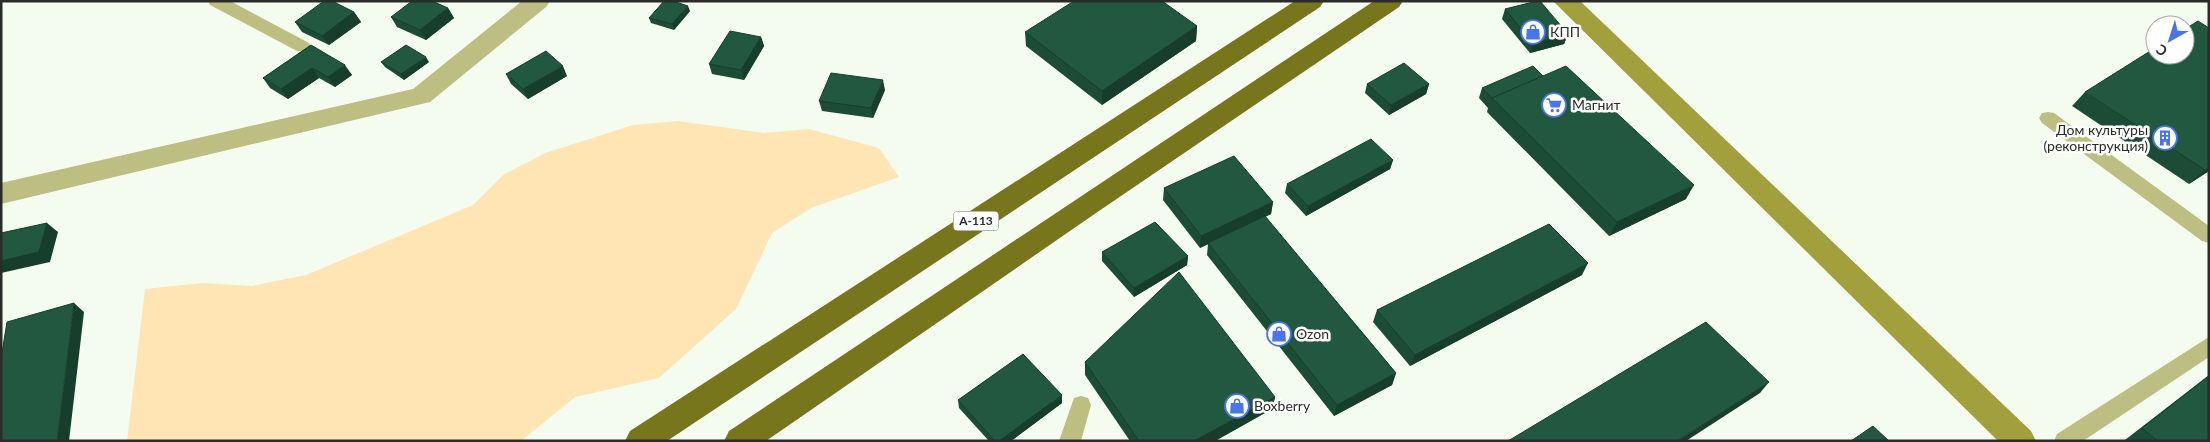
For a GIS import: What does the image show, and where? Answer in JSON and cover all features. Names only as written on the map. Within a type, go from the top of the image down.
[{"type":"highway","name":"А-113","points":[[641,441],[1312,1]]},
{"type":"highway","points":[[740,441],[1086,205],[1392,1]]},
{"type":"street","points":[[1,194],[421,96],[538,1]]},
{"type":"street","points":[[1566,1],[2020,441]]},
{"type":"lane","points":[[216,1],[303,47]]},
{"type":"lane","points":[[2048,118],[2209,236]]},
{"type":"lane","points":[[2065,441],[2209,346]]},
{"type":"lane","points":[[1070,441],[1080,405]]},
{"type":"shaded area","points":[[678,121],[764,133],[809,129],[879,148],[899,177],[811,208],[772,233],[736,309],[659,378],[575,397],[521,441],[127,441],[145,289],[203,283],[252,286],[306,275],[473,205],[503,175],[545,153],[633,125]]},
{"type":"building","points":[[324,1],[332,1],[354,12],[322,36],[295,22]]},
{"type":"building","points":[[412,1],[432,1],[448,8],[420,30],[391,17]]},
{"type":"building","points":[[664,1],[673,1],[688,6],[672,24],[649,18]]},
{"type":"building","points":[[1074,1],[1162,1],[1197,26],[1102,91],[1025,32]]},
{"type":"building","points":[[1540,1],[1568,34],[1533,44],[1505,9]]},
{"type":"building","name":"Дом культуры (реконструкция)","points":[[2198,21],[2209,28],[2209,167],[2205,170],[2085,92],[2145,54],[2145,65],[2195,65],[2195,23]]},
{"type":"building","points":[[730,31],[761,37],[741,70],[709,64]]},
{"type":"building","points":[[311,45],[345,65],[328,77],[312,68],[281,89],[263,78]]},
{"type":"building","points":[[406,45],[426,57],[401,74],[381,62]]},
{"type":"building","points":[[546,51],[563,66],[523,89],[506,74]]},
{"type":"building","points":[[1404,63],[1429,84],[1391,105],[1367,84]]},
{"type":"building","points":[[1533,66],[1543,76],[1492,98],[1482,88]]},
{"type":"building","points":[[1566,66],[1694,185],[1617,222],[1492,98]]},
{"type":"building","points":[[831,73],[883,80],[871,108],[819,101]]},
{"type":"building","points":[[1371,139],[1393,160],[1308,206],[1287,184]]},
{"type":"building","points":[[1234,156],[1273,202],[1201,236],[1164,188]]},
{"type":"building","points":[[1265,216],[1396,373],[1337,405],[1208,243]]},
{"type":"building","points":[[1155,222],[1188,256],[1134,288],[1102,252]]},
{"type":"building","points":[[47,223],[39,252],[1,261],[1,233]]},
{"type":"building","points":[[1549,224],[1588,263],[1415,355],[1377,310]]},
{"type":"building","points":[[1179,272],[1275,397],[1194,441],[1139,441],[1085,362]]},
{"type":"building","points":[[74,303],[57,441],[1,441],[1,359],[7,322]]},
{"type":"building","points":[[1706,322],[1769,382],[1677,441],[1508,441]]},
{"type":"building","points":[[1023,354],[1062,395],[999,441],[995,441],[958,400]]},
{"type":"building","points":[[2209,376],[2209,441],[2158,441],[2142,428]]},
{"type":"building","points":[[1873,426],[1889,441],[1851,441]]},
{"type":"place","name":"КПП","points":[[1533,32]]},
{"type":"place","name":"Магнит","points":[[1554,105]]},
{"type":"place","name":"Дом культуры (реконструкция)","points":[[2165,138]]},
{"type":"place","name":"Ozon","points":[[1279,334]]},
{"type":"place","name":"Boxberry","points":[[1237,406]]}]
